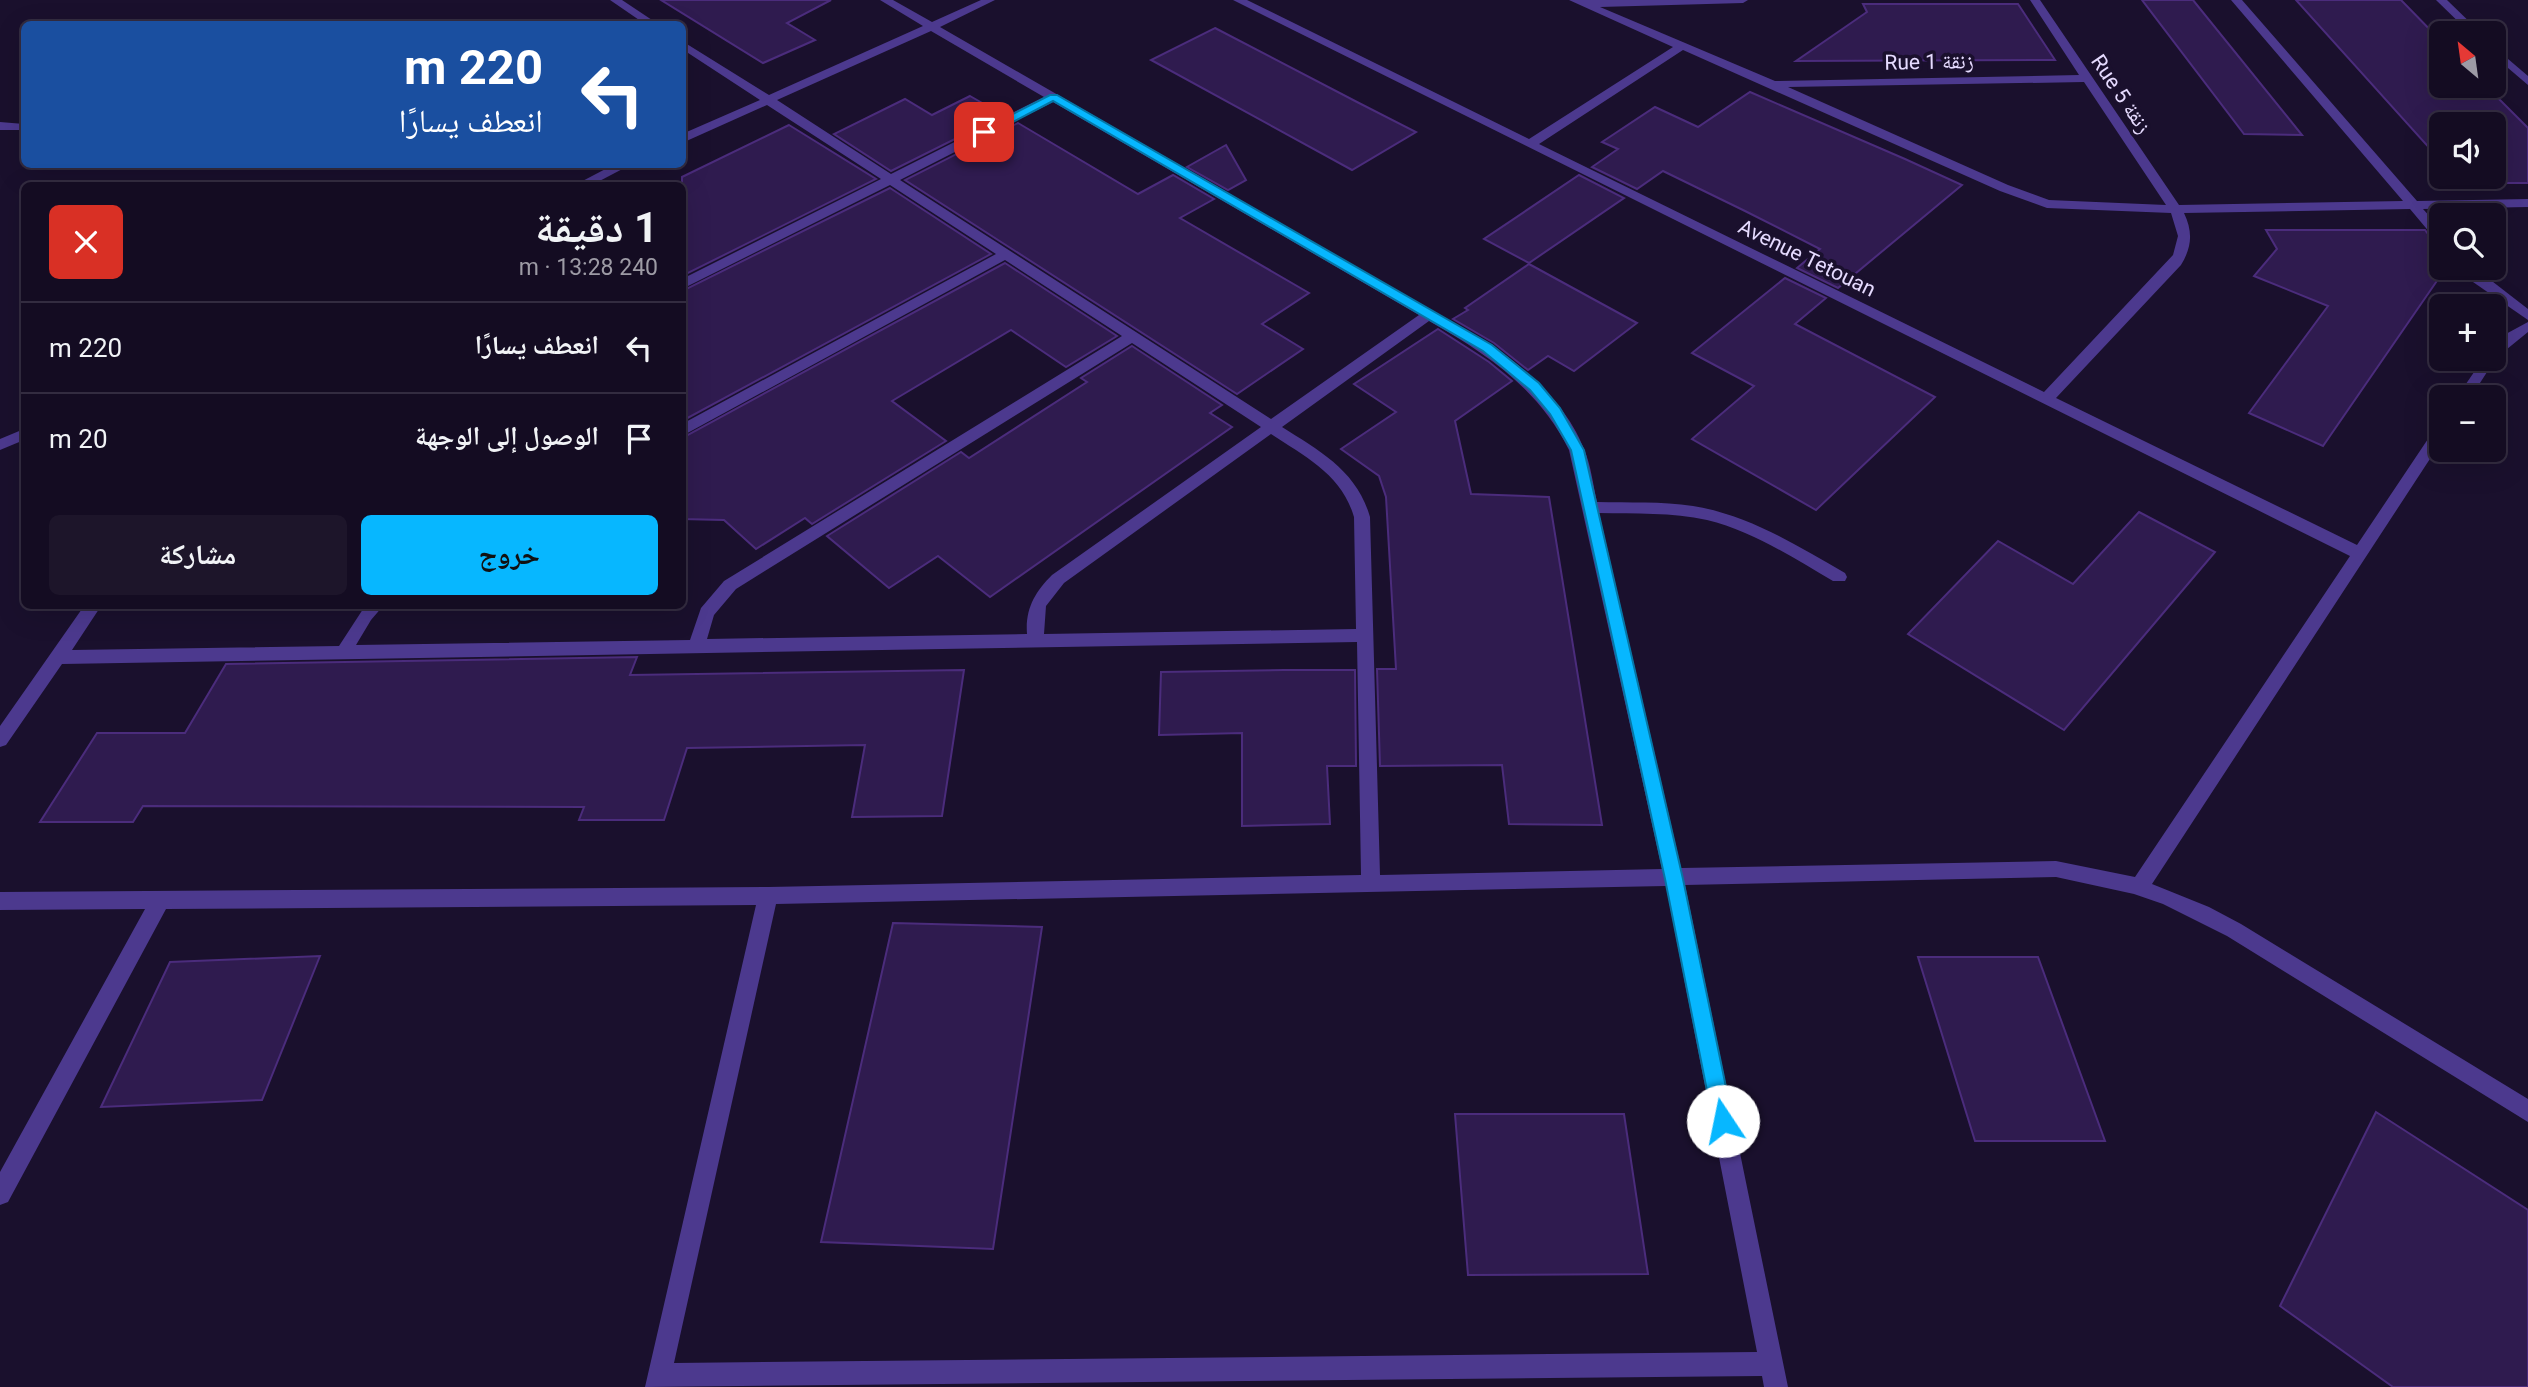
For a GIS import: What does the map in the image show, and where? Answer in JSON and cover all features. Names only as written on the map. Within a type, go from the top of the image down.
[{"type":"street","points":[[615,0],[647,21]]},
{"type":"street","points":[[768,896],[658,1381],[1774,1375],[1674,879],[1590,507],[1577,450],[1555,412],[1535,387],[1487,348],[885,0]]},
{"type":"street","points":[[686,137],[990,0]]},
{"type":"street","name":"Avenue Tetouan","points":[[1238,0],[2358,553]]},
{"type":"street","points":[[1578,2],[1743,0]]},
{"type":"street","name":"Rue 5 زنقة","points":[[2035,0],[2175,209],[2183,223],[2186,236],[2183,250],[2175,262],[2046,399]]},
{"type":"street","points":[[2236,0],[2429,223]]},
{"type":"street","points":[[2441,0],[2463,21]]},
{"type":"street","points":[[1578,2],[1772,84],[2004,188],[2047,204],[2175,209],[2528,203]]},
{"type":"street","points":[[1530,144],[1682,46]]},
{"type":"street","points":[[686,47],[1339,473],[1358,501],[1362,517],[1371,885]]},
{"type":"street","points":[[2506,61],[2528,82]]},
{"type":"street","name":"Rue 1 زنقة","points":[[1772,84],[2087,78]]},
{"type":"street","points":[[686,283],[1053,97]]},
{"type":"street","points":[[0,126],[21,127]]},
{"type":"street","points":[[588,182],[617,168]]},
{"type":"street","points":[[686,429],[1006,254]]},
{"type":"street","points":[[2479,280],[2528,316]]},
{"type":"street","points":[[1036,640],[1033,623],[1037,605],[1058,579],[1429,314]]},
{"type":"street","points":[[2506,341],[2528,327]]},
{"type":"street","points":[[698,646],[698,630],[704,614],[730,585],[1132,336]]},
{"type":"street","points":[[0,445],[21,435]]},
{"type":"street","points":[[2140,886],[2429,449]]},
{"type":"street","points":[[1590,507],[1680,510],[1717,517],[1763,535],[1839,577]]},
{"type":"street","points":[[0,740],[91,609]]},
{"type":"street","points":[[344,652],[365,615],[372,609]]},
{"type":"street","points":[[57,657],[1364,635]]},
{"type":"street","points":[[0,901],[768,896],[2056,869],[2098,874],[2140,886],[2214,917],[2528,1111]]},
{"type":"street","points":[[0,1194],[160,900]]},
{"type":"building","points":[[661,0],[831,0],[787,23],[815,40],[763,63]]},
{"type":"building","points":[[2142,0],[2193,0],[2302,135],[2244,134]]},
{"type":"building","points":[[2296,0],[2401,0],[2429,29],[2429,98],[2498,98],[2528,128],[2528,183],[2506,183],[2506,112],[2429,112],[2429,148]]},
{"type":"building","points":[[1863,4],[2018,4],[2055,60],[1796,61],[1867,12]]},
{"type":"building","points":[[1215,28],[1416,132],[1352,170],[1151,60]]},
{"type":"building","points":[[1750,92],[1962,185],[1838,288],[1797,268],[1820,249],[1745,211],[1663,171],[1637,189],[1592,167],[1618,149],[1602,142],[1655,107],[1698,127]]},
{"type":"building","points":[[970,96],[1003,115],[891,171],[834,134],[905,99],[932,115]]},
{"type":"building","points":[[1018,123],[1138,194],[1173,175],[1214,199],[1180,218],[1309,293],[1262,324],[1303,349],[1237,394],[905,180]]},
{"type":"building","points":[[789,125],[876,179],[686,274],[686,182],[682,182],[682,177]]},
{"type":"building","points":[[1226,145],[1246,180],[1228,190],[1187,167]]},
{"type":"building","points":[[1579,175],[1624,198],[1529,263],[1484,239]]},
{"type":"building","points":[[890,188],[991,254],[686,419],[686,289]]},
{"type":"building","points":[[2266,230],[2425,230],[2429,235],[2429,280],[2438,280],[2323,446],[2249,413],[2328,306],[2254,276],[2277,249]]},
{"type":"building","points":[[1005,263],[1117,336],[1066,367],[1011,330],[892,401],[946,441],[812,524],[805,518],[756,549],[724,520],[686,519],[686,436]]},
{"type":"building","points":[[1529,264],[1637,323],[1574,371],[1548,356],[1528,370],[1494,343],[1453,319]]},
{"type":"building","points":[[1785,278],[1826,298],[1795,324],[1935,397],[1816,510],[1692,439],[1754,386],[1692,353]]},
{"type":"building","points":[[1438,329],[1489,362],[1512,381],[1455,421],[1471,494],[1549,497],[1602,825],[1509,824],[1502,765],[1380,766],[1377,669],[1396,669],[1386,497],[1379,476],[1341,449],[1396,412],[1354,384]]},
{"type":"building","points":[[1132,346],[1222,405],[1210,413],[1232,427],[990,597],[938,556],[889,588],[827,536],[961,452],[969,458],[1087,382],[1081,378]]},
{"type":"building","points":[[2139,512],[2215,552],[2064,730],[1908,634],[1998,541],[2073,584]]},
{"type":"building","points":[[637,657],[630,675],[964,670],[942,816],[852,817],[865,745],[687,748],[664,820],[579,820],[584,807],[143,806],[133,822],[40,822],[97,733],[185,733],[226,664]]},
{"type":"building","points":[[1355,670],[1356,766],[1327,766],[1330,824],[1242,826],[1242,733],[1159,735],[1161,672]]},
{"type":"building","points":[[893,923],[1042,927],[993,1249],[821,1242]]},
{"type":"building","points":[[320,956],[262,1100],[101,1107],[170,962]]},
{"type":"building","points":[[1918,957],[2038,957],[2105,1141],[1975,1141]]},
{"type":"building","points":[[2376,1112],[2528,1210],[2528,1387],[2393,1387],[2280,1306]]},
{"type":"building","points":[[1455,1114],[1624,1114],[1648,1274],[1468,1275]]},
{"type":"route","points":[[984,132],[1053,97],[1487,348],[1535,387],[1555,412],[1568,430],[1577,450],[1674,879],[1723,1121]]}]
